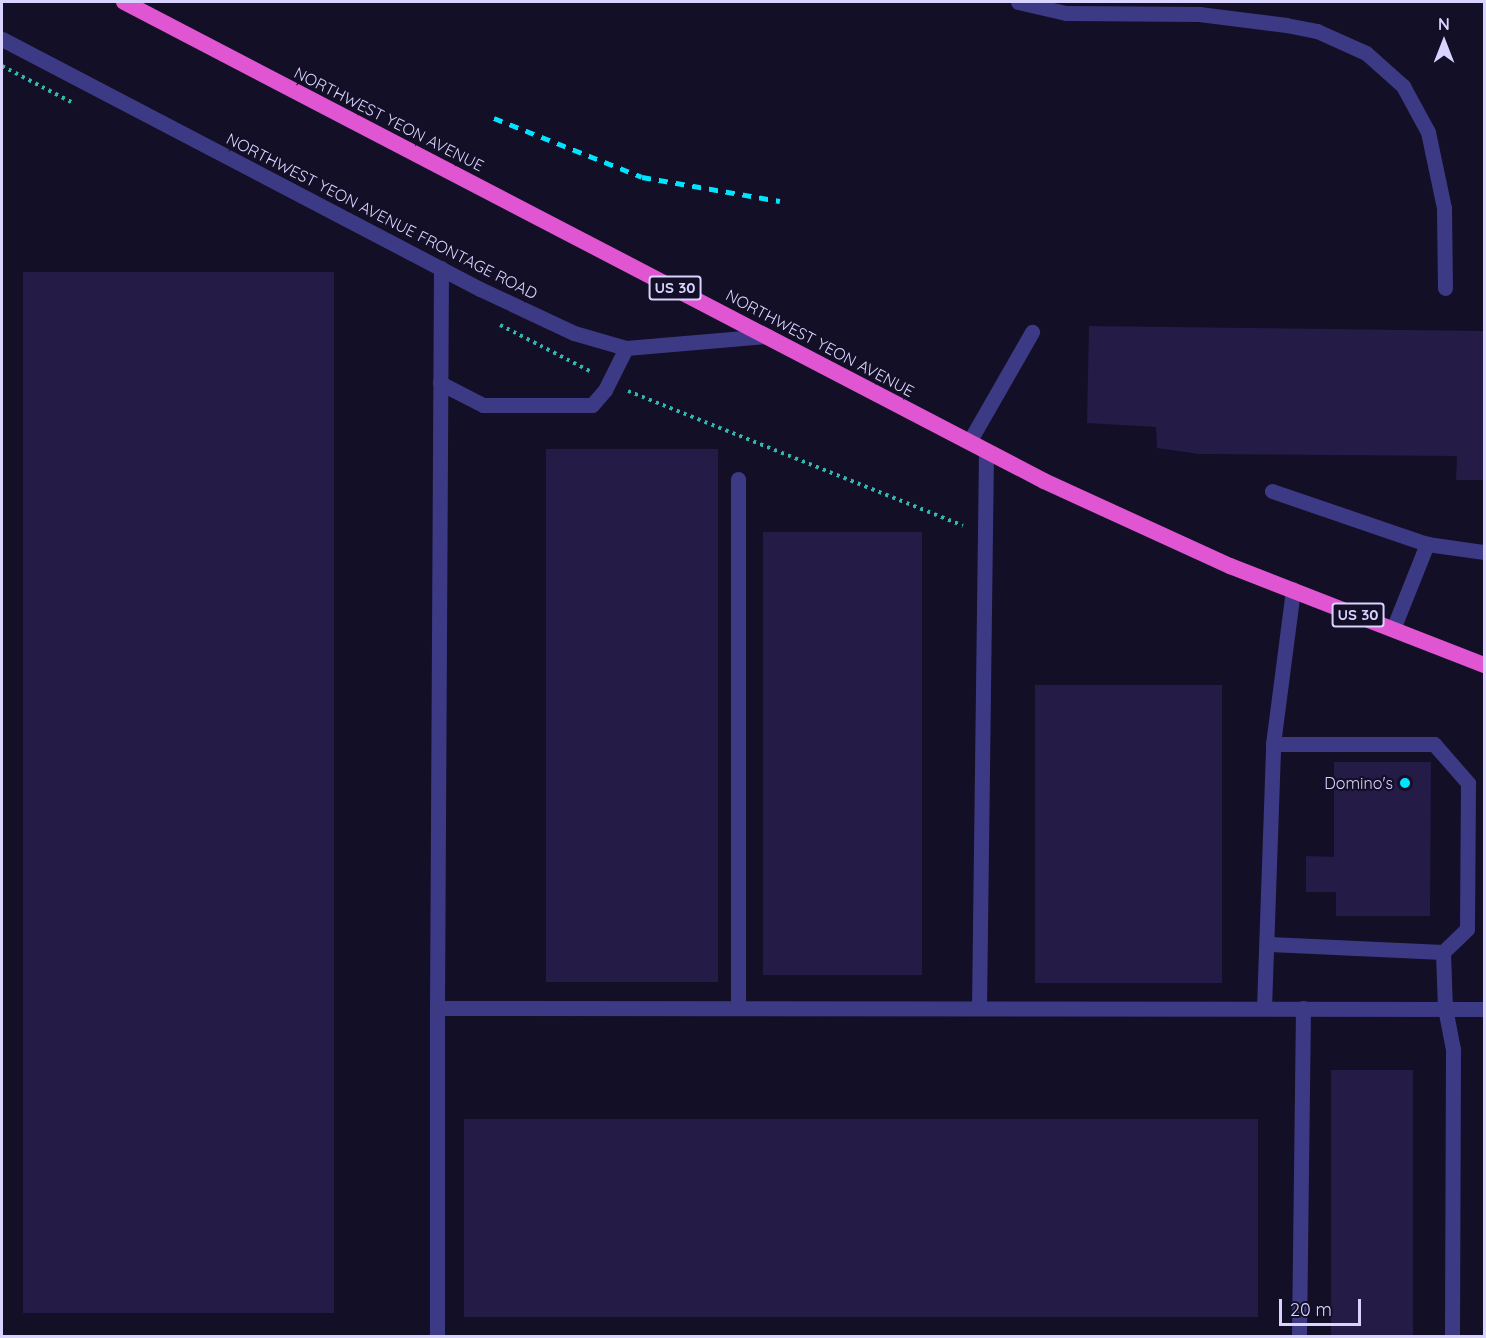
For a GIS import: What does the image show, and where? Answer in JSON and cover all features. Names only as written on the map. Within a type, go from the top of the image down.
[{"type":"highway","name":"NORTHWEST YEON AVENUE","points":[[124,2],[986,451],[1126,520],[1293,590],[1485,665]]},
{"type":"street","points":[[1017,2],[1066,13],[1199,14],[1286,25],[1317,31],[1366,53],[1403,86],[1428,132],[1444,208],[1445,288]]},
{"type":"street","name":"NORTHWEST YEON AVENUE FRONTAGE ROAD","points":[[2,39],[441,268],[574,333],[626,348],[767,336]]},
{"type":"street","points":[[437,1336],[441,268]]},
{"type":"street","points":[[969,442],[1032,332]]},
{"type":"street","points":[[440,383],[483,405],[592,405],[605,390],[626,348]]},
{"type":"street","points":[[979,1008],[986,451]]},
{"type":"street","points":[[738,479],[738,1008]]},
{"type":"street","points":[[1272,491],[1427,544],[1485,552]]},
{"type":"street","points":[[1393,629],[1427,544]]},
{"type":"street","points":[[1264,1008],[1273,744],[1293,590]]},
{"type":"street","points":[[1267,944],[1443,952],[1467,929],[1468,783],[1434,744],[1273,744]]},
{"type":"street","points":[[1443,952],[1445,1008],[1453,1049],[1452,1336]]},
{"type":"street","points":[[437,1008],[1485,1009]]},
{"type":"street","points":[[1299,1336],[1303,1008]]},
{"type":"building","points":[[23,272],[334,272],[334,1313],[23,1313]]},
{"type":"building","points":[[1089,326],[1484,331],[1484,480],[1456,480],[1457,456],[1199,454],[1157,448],[1156,427],[1087,423]]},
{"type":"building","points":[[546,449],[718,449],[718,982],[546,982]]},
{"type":"building","points":[[763,532],[922,532],[922,975],[763,975]]},
{"type":"building","points":[[1035,685],[1222,685],[1222,983],[1035,983]]},
{"type":"building","points":[[1334,762],[1431,762],[1430,916],[1336,916],[1336,892],[1306,892],[1306,856],[1334,857]]},
{"type":"building","points":[[1331,1070],[1413,1070],[1413,1336],[1331,1336]]},
{"type":"building","points":[[464,1119],[1258,1119],[1258,1317],[464,1317]]},
{"type":"railway","points":[[494,118],[642,177],[780,201]]},
{"type":"place","name":"Domino's","points":[[1405,783]]}]
